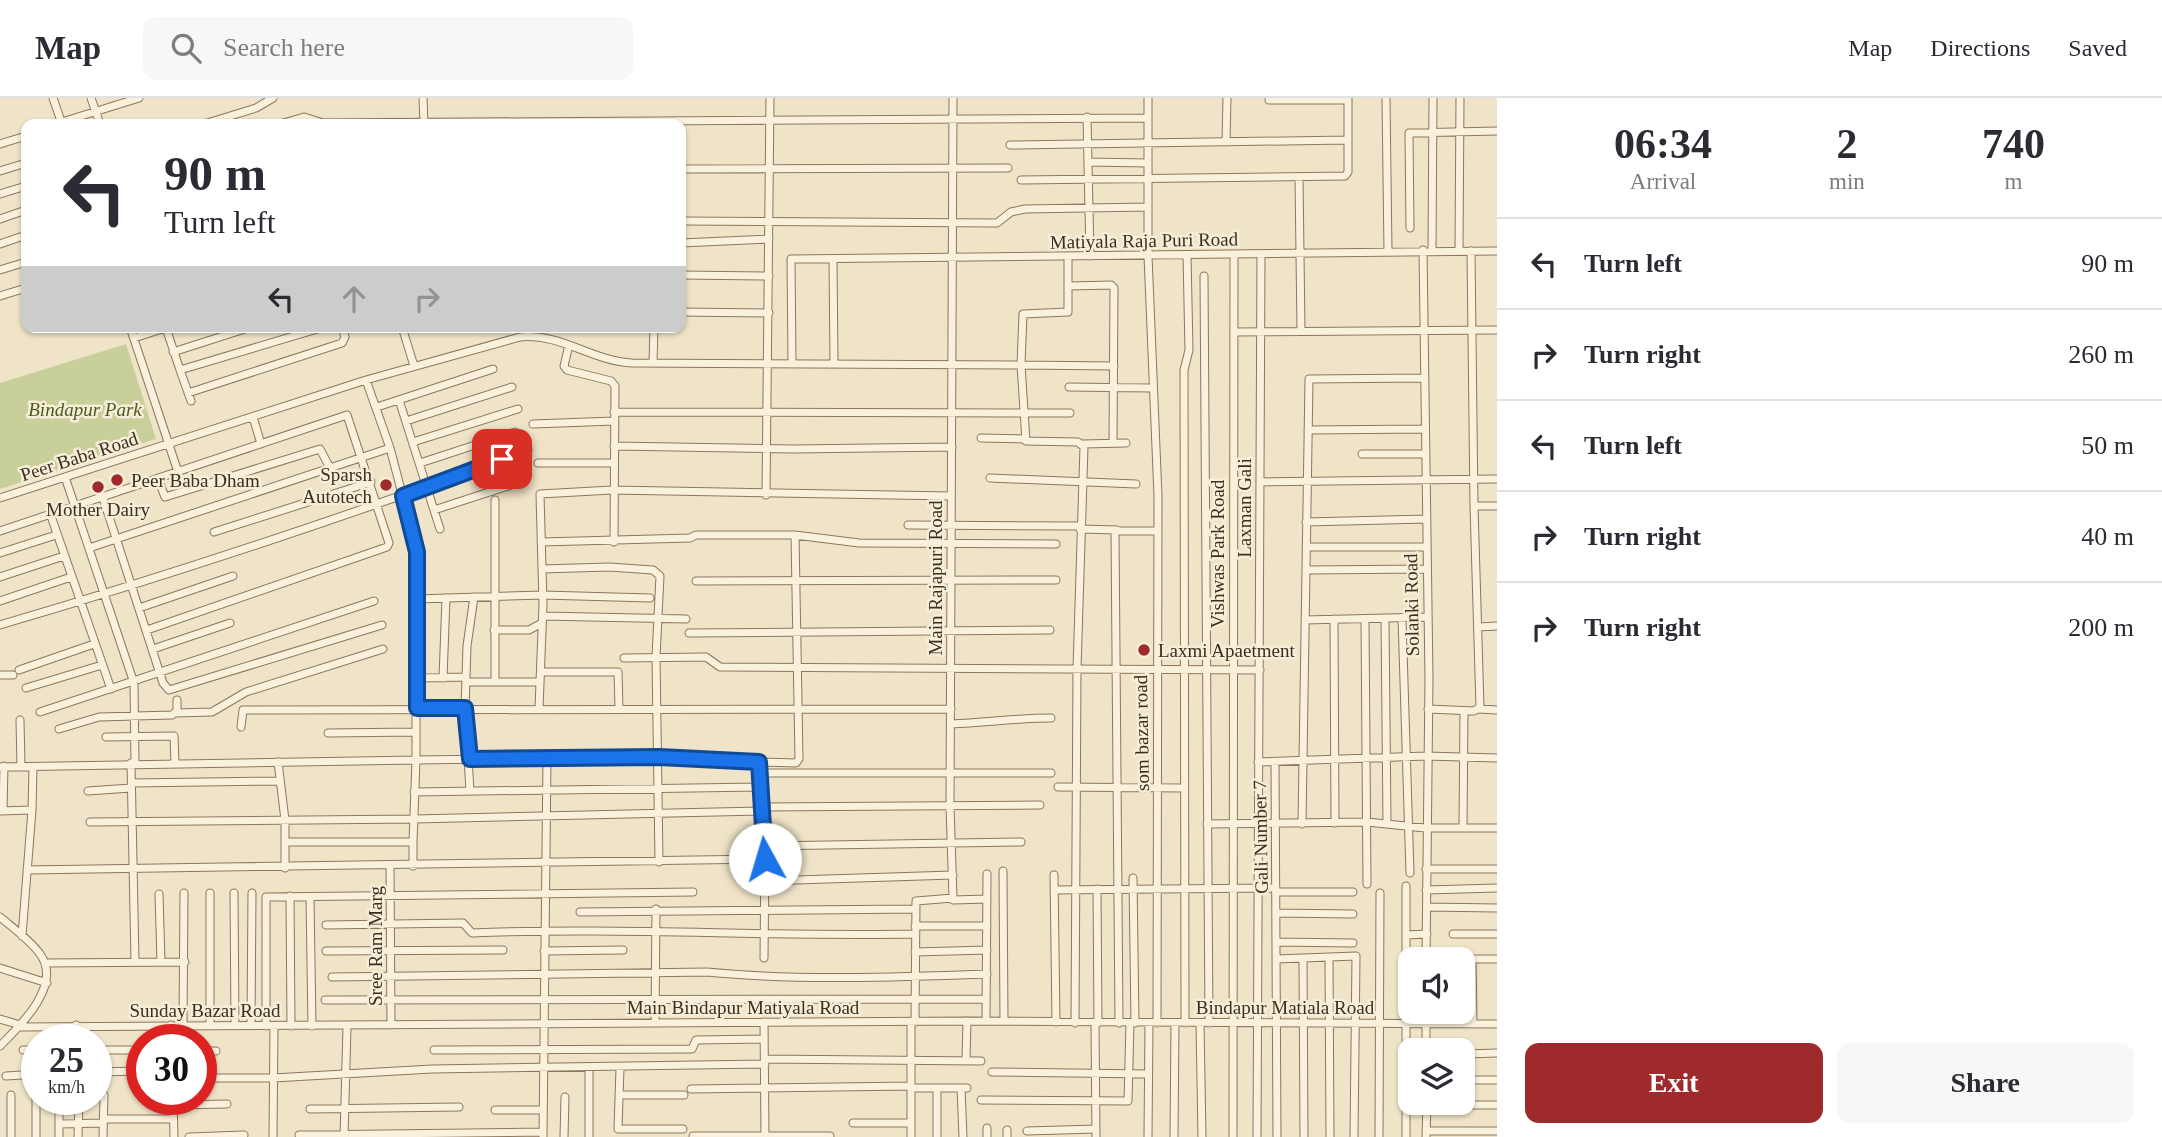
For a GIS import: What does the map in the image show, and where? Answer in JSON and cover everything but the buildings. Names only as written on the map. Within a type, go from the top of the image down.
[{"type":"street","points":[[53,98],[60,119]]},
{"type":"street","points":[[91,98],[98,119]]},
{"type":"street","points":[[76,119],[139,98]]},
{"type":"street","points":[[220,119],[256,108],[273,98]]},
{"type":"street","points":[[423,98],[424,119]]},
{"type":"street","points":[[766,495],[769,98]]},
{"type":"street","name":"Main Rajapuri Road","points":[[953,98],[954,364],[950,668],[953,900]]},
{"type":"street","name":"som bazar road","points":[[1148,98],[1148,256],[1158,531],[1156,670],[1159,889],[1148,1074],[1148,1137]]},
{"type":"street","points":[[1226,142],[1227,98]]},
{"type":"street","points":[[1432,251],[1433,98]]},
{"type":"street","points":[[1459,251],[1460,98]]},
{"type":"street","points":[[1021,180],[1347,175],[1348,99],[1269,100]]},
{"type":"street","points":[[1386,99],[1388,252]]},
{"type":"street","points":[[1087,117],[1090,256]]},
{"type":"street","points":[[686,121],[1148,118]]},
{"type":"street","points":[[1410,228],[1409,134],[1497,131]]},
{"type":"street","points":[[0,144],[21,138]]},
{"type":"street","points":[[1010,145],[1347,140]]},
{"type":"street","points":[[1088,162],[1148,163]]},
{"type":"street","points":[[0,171],[21,165]]},
{"type":"street","points":[[686,169],[1008,168]]},
{"type":"street","points":[[1300,177],[1301,331]]},
{"type":"street","points":[[0,194],[21,188]]},
{"type":"street","points":[[686,220],[997,223],[1011,212],[1148,207]]},
{"type":"street","points":[[0,219],[21,212]]},
{"type":"street","points":[[0,244],[21,237]]},
{"type":"street","points":[[686,243],[769,239]]},
{"type":"street","name":"Solanki Road","points":[[1423,250],[1428,709],[1425,828],[1426,947]]},
{"type":"street","points":[[1471,251],[1478,709]]},
{"type":"street","name":"Matiyala Raja Puri Road","points":[[792,363],[791,259],[1497,251]]},
{"type":"street","name":"Vishwas Park Road","points":[[1233,1137],[1234,254]]},
{"type":"street","name":"Laxman Gali","points":[[1257,1137],[1261,254]]},
{"type":"street","points":[[1185,1023],[1183,670],[1184,370],[1189,350],[1187,255]]},
{"type":"street","points":[[1025,439],[1021,365],[1023,315],[1066,314],[1068,257]]},
{"type":"street","points":[[834,259],[834,363]]},
{"type":"street","points":[[0,270],[21,264]]},
{"type":"street","points":[[686,275],[769,276]]},
{"type":"street","points":[[1204,276],[1209,1023]]},
{"type":"street","points":[[1069,286],[1113,286],[1113,443]]},
{"type":"street","points":[[0,296],[21,290]]},
{"type":"street","points":[[686,312],[769,313]]},
{"type":"street","points":[[1234,332],[1497,330]]},
{"type":"street","points":[[132,333],[178,472]]},
{"type":"street","points":[[134,338],[150,333]]},
{"type":"street","points":[[168,333],[189,397],[342,343],[344,333]]},
{"type":"street","points":[[173,352],[232,333]]},
{"type":"street","points":[[180,370],[304,333]]},
{"type":"street","points":[[404,333],[414,366]]},
{"type":"street","name":"Peer Baba Road","points":[[0,498],[366,380],[530,333]]},
{"type":"street","points":[[542,333],[607,361],[1114,366]]},
{"type":"street","points":[[653,363],[654,333]]},
{"type":"street","points":[[569,345],[565,368],[614,383],[614,542]]},
{"type":"street","points":[[376,407],[494,369]]},
{"type":"street","points":[[1301,824],[1309,379],[1423,378]]},
{"type":"street","points":[[366,380],[390,449],[416,547],[417,708],[413,866]]},
{"type":"street","points":[[406,421],[512,387]]},
{"type":"street","points":[[1069,387],[1152,388]]},
{"type":"street","points":[[399,400],[440,530]]},
{"type":"street","points":[[413,442],[518,409]]},
{"type":"street","points":[[533,424],[614,417],[1070,413]]},
{"type":"street","points":[[0,531],[75,508],[344,415],[379,504],[389,543],[384,549],[146,630]]},
{"type":"street","points":[[253,417],[261,444]]},
{"type":"street","points":[[1308,429],[1425,429]]},
{"type":"street","points":[[419,463],[515,432]]},
{"type":"street","points":[[981,438],[1083,444],[1126,443]]},
{"type":"street","points":[[1075,1023],[1077,669],[1083,444]]},
{"type":"street","points":[[614,446],[952,447]]},
{"type":"street","points":[[158,480],[165,497],[320,449],[330,468]]},
{"type":"street","points":[[89,548],[390,449]]},
{"type":"street","points":[[0,625],[105,594],[131,583],[379,504],[528,450]]},
{"type":"street","points":[[1362,454],[1425,454]]},
{"type":"street","points":[[538,463],[613,463]]},
{"type":"street","points":[[65,477],[134,683],[135,737],[131,822],[135,962]]},
{"type":"street","points":[[990,478],[1082,484],[1136,484]]},
{"type":"street","points":[[1260,482],[1497,480]]},
{"type":"street","points":[[214,532],[371,482]]},
{"type":"street","points":[[434,510],[520,482]]},
{"type":"street","points":[[539,709],[543,595],[540,494],[612,490],[766,495],[951,496]]},
{"type":"street","points":[[103,498],[166,688],[172,691],[382,625]]},
{"type":"street","points":[[495,500],[495,682]]},
{"type":"street","points":[[1474,506],[1497,506]]},
{"type":"street","points":[[51,516],[111,689]]},
{"type":"street","points":[[1306,522],[1426,519]]},
{"type":"street","points":[[908,525],[1080,527],[1158,531]]},
{"type":"street","points":[[1117,530],[1119,1023]]},
{"type":"street","points":[[0,554],[57,535]]},
{"type":"street","points":[[541,542],[614,542],[691,538],[696,535],[796,535],[859,543],[1056,544]]},
{"type":"street","points":[[32,810],[2,811],[2,766],[547,757],[799,761],[796,535]]},
{"type":"street","points":[[1306,547],[1426,547]]},
{"type":"street","points":[[0,577],[64,556]]},
{"type":"street","points":[[542,569],[609,567],[653,570],[660,576],[656,657],[659,862]]},
{"type":"street","points":[[1306,570],[1426,569]]},
{"type":"street","points":[[139,608],[233,576]]},
{"type":"street","points":[[0,601],[71,578]]},
{"type":"street","points":[[696,581],[798,583],[1056,580]]},
{"type":"street","points":[[417,599],[543,595],[650,598]]},
{"type":"street","points":[[470,791],[465,708],[474,597]]},
{"type":"street","points":[[443,678],[446,598]]},
{"type":"street","points":[[40,712],[134,683],[374,601]]},
{"type":"street","points":[[1305,620],[1427,617]]},
{"type":"street","points":[[1402,618],[1410,873]]},
{"type":"street","points":[[494,630],[529,630],[542,619],[686,620]]},
{"type":"street","points":[[1365,619],[1367,884]]},
{"type":"street","points":[[1385,619],[1387,823]]},
{"type":"street","points":[[1334,620],[1335,823]]},
{"type":"street","points":[[153,649],[230,623]]},
{"type":"street","points":[[1478,627],[1497,626]]},
{"type":"street","points":[[689,633],[1050,630]]},
{"type":"street","points":[[0,675],[16,672],[94,644]]},
{"type":"street","points":[[59,729],[94,718],[212,712],[246,692],[383,649]]},
{"type":"street","points":[[624,658],[706,657],[718,667],[1260,670]]},
{"type":"street","points":[[26,688],[102,665]]},
{"type":"street","points":[[541,672],[618,672],[619,709]]},
{"type":"street","points":[[417,678],[540,682]]},
{"type":"street","points":[[176,713],[177,700]]},
{"type":"street","points":[[241,727],[243,710],[951,709]]},
{"type":"street","points":[[1428,709],[1497,710]]},
{"type":"street","points":[[1463,827],[1464,711]]},
{"type":"street","points":[[951,724],[983,723],[996,718],[1051,718]]},
{"type":"street","points":[[20,720],[21,766]]},
{"type":"street","points":[[328,733],[416,732]]},
{"type":"street","points":[[106,737],[174,736],[175,763]]},
{"type":"street","points":[[299,1135],[543,1134],[542,1024],[545,1000],[544,930],[549,816],[547,757]]},
{"type":"street","name":"Gali Number 7","points":[[1277,1137],[1275,762],[1408,757],[1497,758]]},
{"type":"street","points":[[278,762],[285,820],[285,868]]},
{"type":"street","points":[[759,762],[765,859],[764,958]]},
{"type":"street","points":[[1258,762],[1275,762]]},
{"type":"street","points":[[22,936],[33,766]]},
{"type":"street","points":[[759,773],[1051,773]]},
{"type":"street","points":[[88,791],[132,786],[279,780]]},
{"type":"street","points":[[1058,787],[1183,788]]},
{"type":"street","points":[[414,792],[760,788]]},
{"type":"street","points":[[90,822],[659,815],[760,809],[1040,805]]},
{"type":"street","points":[[1208,824],[1367,822],[1425,828],[1497,828]]},
{"type":"street","points":[[285,842],[413,842]]},
{"type":"street","points":[[764,846],[1021,842]]},
{"type":"street","points":[[27,870],[765,859]]},
{"type":"street","name":"Sree Ram Marg","points":[[390,866],[391,1025]]},
{"type":"street","points":[[1426,869],[1497,869]]},
{"type":"street","points":[[1003,871],[1004,1021]]},
{"type":"street","points":[[986,1021],[987,874]]},
{"type":"street","points":[[765,881],[953,875]]},
{"type":"street","points":[[1054,875],[1056,1022]]},
{"type":"street","points":[[981,1100],[1129,1100],[1133,878]]},
{"type":"street","points":[[1406,886],[1406,947]]},
{"type":"street","points":[[1054,890],[1257,888],[1353,892]]},
{"type":"street","points":[[1426,890],[1497,888]]},
{"type":"street","points":[[1027,1131],[1096,1133],[1097,889]]},
{"type":"street","points":[[274,1137],[266,897],[694,892]]},
{"type":"street","points":[[183,1024],[184,893]]},
{"type":"street","points":[[234,893],[235,1026]]},
{"type":"street","points":[[251,893],[251,1026]]},
{"type":"street","points":[[159,894],[161,962]]},
{"type":"street","points":[[210,894],[210,1024]]},
{"type":"street","points":[[1380,894],[1380,1137]]},
{"type":"street","points":[[290,896],[291,1026]]},
{"type":"street","points":[[310,898],[312,1026]]},
{"type":"street","points":[[911,1137],[911,1059],[918,900],[987,899]]},
{"type":"street","points":[[1427,907],[1497,908]]},
{"type":"street","points":[[580,912],[916,908]]},
{"type":"street","points":[[655,1023],[656,909]]},
{"type":"street","points":[[1276,913],[1353,914]]},
{"type":"street","points":[[0,917],[22,936],[45,962],[47,983],[20,1026],[0,1046]]},
{"type":"street","points":[[326,925],[465,923],[472,933],[657,929],[765,934],[987,926]]},
{"type":"street","points":[[1453,933],[1497,934]]},
{"type":"street","points":[[1406,935],[1427,934]]},
{"type":"street","points":[[1276,942],[1353,943]]},
{"type":"street","points":[[326,951],[503,950]]},
{"type":"street","points":[[544,951],[623,950]]},
{"type":"street","points":[[915,952],[987,950]]},
{"type":"street","points":[[1276,959],[1356,956],[1354,1137]]},
{"type":"street","points":[[1329,958],[1330,1137]]},
{"type":"street","points":[[1475,959],[1497,958]]},
{"type":"street","points":[[1303,959],[1304,1137]]},
{"type":"street","points":[[45,962],[185,962]]},
{"type":"street","points":[[0,968],[47,983]]},
{"type":"street","points":[[332,977],[707,972],[789,978],[987,974]]},
{"type":"street","points":[[325,1000],[986,999]]},
{"type":"street","name":"Sunday Bazar Road","points":[[0,1019],[20,1026]]},
{"type":"street","points":[[966,1060],[967,1021]]},
{"type":"street","name":"Main Bindapur Matiyala Road","points":[[391,1025],[967,1021],[1097,1023]]},
{"type":"street","points":[[764,1022],[765,1137]]},
{"type":"street","points":[[1097,1023],[1153,1023]]},
{"type":"street","name":"Bindapur Matiala Road","points":[[1153,1023],[1398,1023]]},
{"type":"street","points":[[1174,1137],[1175,1023]]},
{"type":"street","points":[[1200,1024],[1202,1137]]},
{"type":"street","points":[[1405,1024],[1406,1137]]},
{"type":"street","name":"Bindapur Matiala Road","points":[[1475,1024],[1497,1024]]},
{"type":"street","name":"Sunday Bazar Road","points":[[217,1026],[391,1025]]},
{"type":"street","points":[[344,1136],[347,1026]]},
{"type":"street","points":[[434,1050],[692,1049],[696,1040],[764,1039]]},
{"type":"street","points":[[1475,1054],[1497,1053]]},
{"type":"street","points":[[217,1078],[274,1078],[346,1071],[620,1069],[911,1059],[981,1061]]},
{"type":"street","points":[[589,1068],[589,1137]]},
{"type":"street","points":[[620,1069],[618,1129],[683,1129]]},
{"type":"street","points":[[992,1072],[1148,1074]]},
{"type":"street","points":[[6,1076],[21,1075]]},
{"type":"street","points":[[1475,1080],[1497,1080]]},
{"type":"street","points":[[937,1088],[937,1137]]},
{"type":"street","points":[[691,1089],[964,1088],[963,1137]]},
{"type":"street","points":[[11,1095],[12,1137]]},
{"type":"street","points":[[619,1096],[684,1095]]},
{"type":"street","points":[[564,1137],[565,1097]]},
{"type":"street","points":[[217,1104],[227,1104]]},
{"type":"street","points":[[1475,1105],[1497,1105]]},
{"type":"street","points":[[310,1109],[459,1107]]},
{"type":"street","points":[[495,1110],[543,1110]]},
{"type":"street","points":[[36,1115],[36,1137]]},
{"type":"street","points":[[59,1115],[59,1137]]},
{"type":"street","points":[[78,1137],[79,1115]]},
{"type":"street","points":[[103,1137],[104,1115]]},
{"type":"street","points":[[173,1115],[174,1137]]},
{"type":"street","points":[[1427,1115],[1426,1134],[1497,1131]]},
{"type":"street","points":[[59,1124],[173,1119]]},
{"type":"street","points":[[853,1124],[911,1123]]},
{"type":"street","points":[[189,1137],[244,1135]]},
{"type":"street","points":[[693,1136],[830,1136]]},
{"type":"green space","name":"Bindapur Park","points":[[126,344],[156,439],[0,489],[0,383]]},
{"type":"place","name":"Peer Baba Dham","points":[[117,480]]},
{"type":"place","name":"Sparsh Autotech","points":[[386,485]]},
{"type":"place","name":"Mother Dairy","points":[[98,487]]},
{"type":"place","name":"Laxmi Apaetment","points":[[1144,650]]},
{"type":"route","points":[[502,459],[403,496],[417,552],[417,708],[465,708],[470,759],[659,757],[759,762],[765,859]]}]
